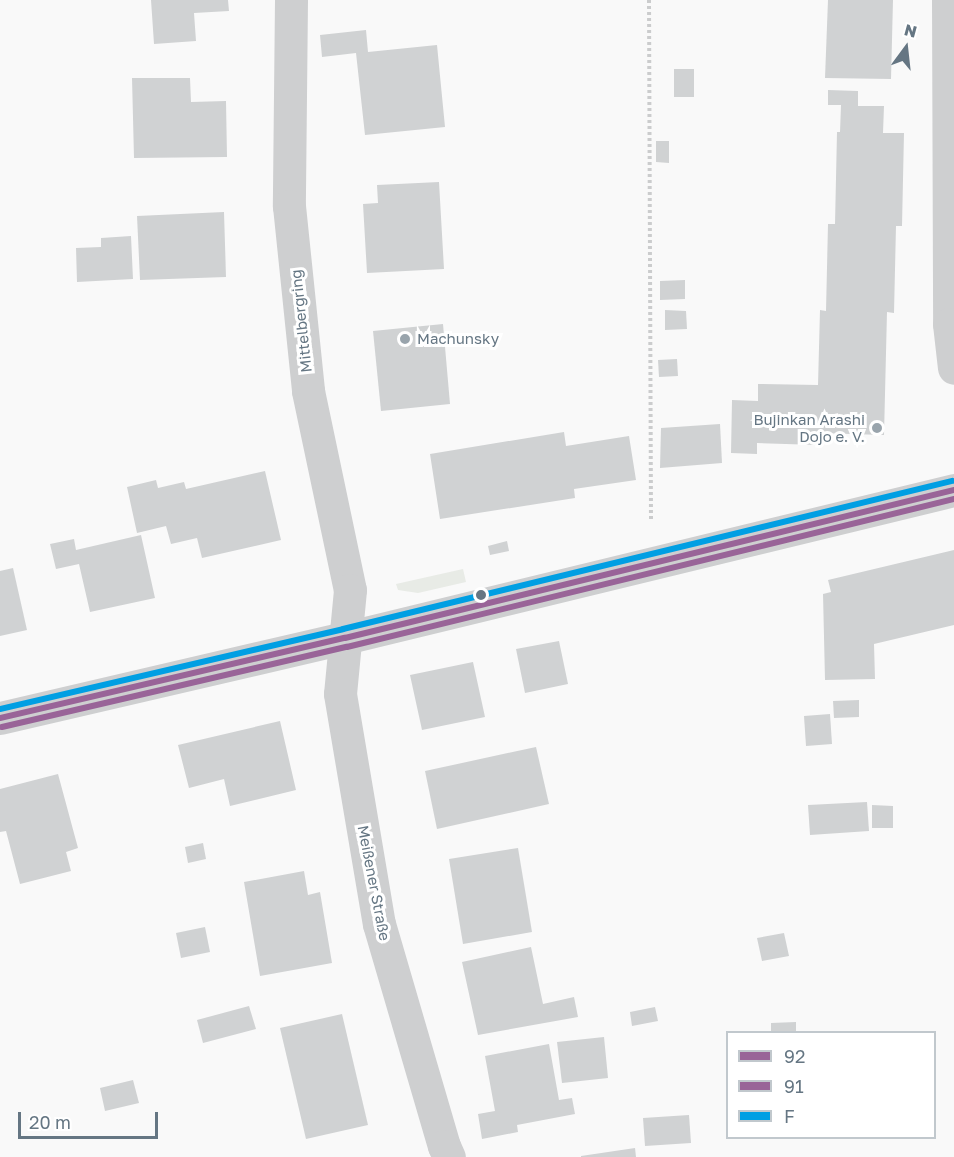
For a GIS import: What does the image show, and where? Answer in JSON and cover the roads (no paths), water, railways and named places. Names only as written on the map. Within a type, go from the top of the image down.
[{"type":"street","name":"Mittelbergring","points":[[291,0],[289,206],[308,391],[350,590],[345,638]]},
{"type":"street","points":[[948,0],[949,324],[954,368]]},
{"type":"street","points":[[0,718],[345,638],[954,490]]},
{"type":"street","name":"Meißener Straße","points":[[345,638],[340,694],[379,924],[449,1157]]},
{"type":"place","name":"Machunsky","points":[[405,339]]},
{"type":"place","name":"Bujinkan Arashi Dojo e. V.","points":[[877,428]]}]
